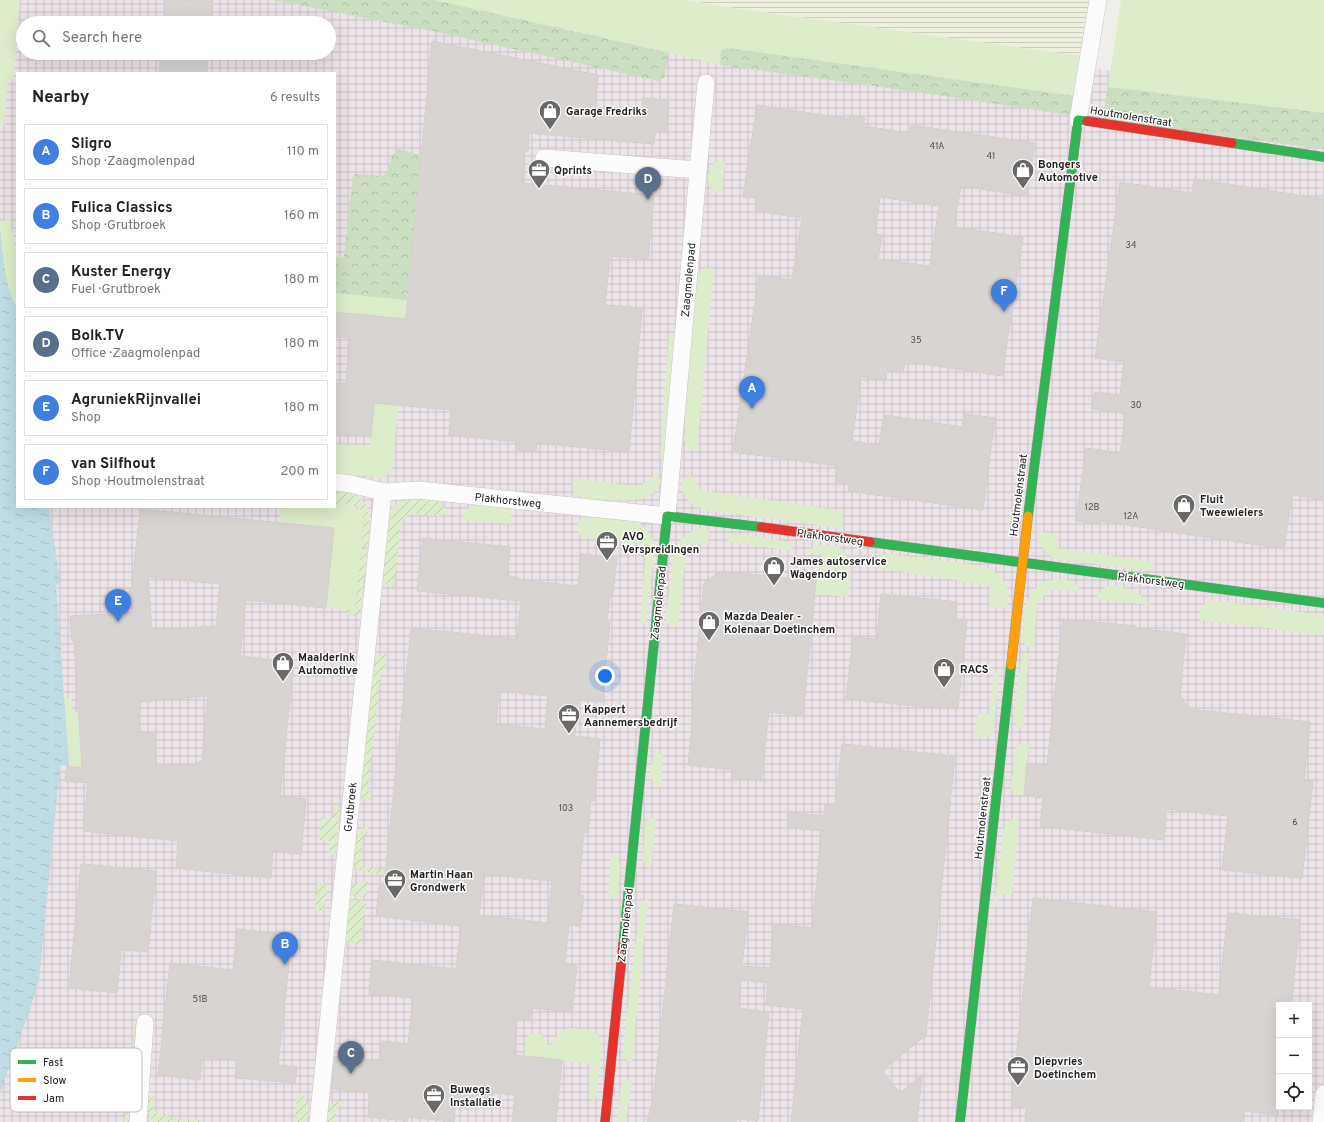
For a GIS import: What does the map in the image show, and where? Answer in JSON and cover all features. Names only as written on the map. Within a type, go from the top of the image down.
[{"type":"street","points":[[1078,120],[1098,0]]},
{"type":"street","name":"Zaagmolenpad","points":[[605,1122],[666,516],[706,83]]},
{"type":"street","name":"Houtmolenstraat","points":[[960,1122],[1022,563],[1078,120],[1324,157]]},
{"type":"street","points":[[544,158],[698,170]]},
{"type":"street","name":"Plakhorstweg","points":[[336,482],[351,484],[383,492],[418,490],[757,527],[1324,603]]},
{"type":"street","name":"Grutbroek","points":[[318,1122],[383,492]]},
{"type":"street","points":[[142,1065],[145,1023]]},
{"type":"street","points":[[1321,1122],[1324,1094]]},
{"type":"street","points":[[138,1122],[139,1112]]},
{"type":"shaded area","points":[[0,0],[649,0],[1324,104],[1324,1122],[0,1122]]},
{"type":"green space","points":[[0,0],[20,0],[19,16],[16,16],[16,46],[13,81],[8,81],[4,126],[0,126]]},
{"type":"green space","points":[[273,0],[434,0],[665,52],[668,57],[664,78],[658,81],[432,31]]},
{"type":"green space","points":[[434,0],[687,0],[719,6],[1096,58],[1089,98],[727,48],[721,51],[720,65]]},
{"type":"green space","points":[[687,0],[1105,0],[1096,58],[719,6]]},
{"type":"green space","points":[[1121,0],[1324,0],[1324,113],[1108,87]]},
{"type":"green space","points":[[727,48],[1089,98],[1076,116],[938,95],[720,65],[721,51]]},
{"type":"green space","points":[[1108,87],[1324,113],[1324,149],[1102,120]]},
{"type":"green space","points":[[398,149],[421,155],[407,300],[336,293],[336,257],[342,258],[344,256],[353,176],[355,174],[383,176],[388,170],[395,152]]},
{"type":"green space","points":[[718,160],[725,163],[722,192],[718,194],[710,186],[708,177],[711,168]]},
{"type":"green space","points":[[10,219],[16,252],[16,306],[6,278],[1,242],[0,221]]},
{"type":"green space","points":[[705,268],[714,269],[697,451],[688,448],[684,440],[696,280]]},
{"type":"green space","points":[[336,293],[407,300],[393,466],[390,473],[383,478],[336,473],[336,444],[370,446],[379,341],[336,313]]},
{"type":"green space","points":[[669,334],[675,335],[665,455],[660,455]]},
{"type":"green space","points":[[658,474],[661,482],[658,488],[650,495],[641,499],[590,499],[578,495],[572,487],[575,478],[639,487],[654,475]]},
{"type":"green space","points":[[685,477],[693,477],[700,490],[843,511],[842,528],[708,511],[696,507],[687,499],[682,488]]},
{"type":"green space","points":[[336,489],[357,496],[367,507],[370,524],[368,546],[361,545],[364,523],[362,513],[355,506],[348,504],[336,504]]},
{"type":"green space","points":[[414,497],[429,498],[439,501],[444,507],[445,513],[440,516],[411,514],[401,523],[394,588],[389,587],[382,575],[385,539],[391,512],[394,507]]},
{"type":"green space","points":[[336,504],[356,507],[362,513],[364,517],[355,610],[326,608],[333,528],[280,522],[281,508],[336,508]]},
{"type":"green space","points":[[474,504],[504,506],[510,510],[512,524],[462,520],[466,510]]},
{"type":"green space","points":[[583,517],[632,520],[641,524],[650,534],[655,547],[646,624],[640,624],[646,545],[582,537],[578,532],[578,521]]},
{"type":"green space","points":[[699,528],[709,530],[708,545],[687,544],[678,625],[674,628],[669,626],[666,618],[674,551],[678,543],[684,537]]},
{"type":"green space","points":[[1038,531],[1057,535],[1057,548],[1154,562],[1153,567],[1150,571],[1053,559],[1039,544],[1037,538]]},
{"type":"green space","points":[[731,533],[790,542],[794,551],[727,542],[728,536]]},
{"type":"green space","points":[[815,546],[834,546],[841,548],[845,553],[848,560],[850,575],[848,597],[815,594],[822,554],[810,553],[810,549]]},
{"type":"green space","points":[[361,549],[367,550],[361,610],[355,615],[347,615],[348,610],[355,610]]},
{"type":"green space","points":[[888,554],[976,565],[992,570],[1003,579],[1009,593],[1008,605],[1002,609],[989,607],[991,586],[873,567],[873,561],[879,556]]},
{"type":"green space","points":[[1056,579],[1071,581],[1079,588],[1081,593],[1052,590],[1037,603],[1034,648],[1027,647],[1022,641],[1023,618],[1027,602],[1035,589],[1041,584],[1046,581]]},
{"type":"green space","points":[[1114,585],[1129,589],[1138,594],[1150,605],[1096,599],[1103,589]]},
{"type":"green space","points":[[1210,600],[1324,615],[1324,635],[1199,620],[1202,608]]},
{"type":"green space","points":[[1025,652],[1029,654],[1023,729],[1019,728],[1013,720],[1022,655]]},
{"type":"green space","points":[[386,655],[385,669],[381,672],[368,790],[371,795],[371,800],[362,799],[360,795],[372,661],[375,657]]},
{"type":"green space","points":[[996,672],[999,672],[994,732],[987,737],[974,737],[978,713],[989,714],[994,675]]},
{"type":"green space","points":[[64,698],[72,698],[73,712],[79,712],[89,768],[69,766]]},
{"type":"green space","points":[[1022,742],[1029,744],[1024,795],[1016,795],[1012,791],[1011,786],[1016,747]]},
{"type":"green space","points":[[663,753],[661,788],[656,786],[653,782],[650,773],[656,754]]},
{"type":"green space","points":[[335,803],[337,803],[340,810],[336,849],[332,855],[329,853],[330,841],[319,840],[321,818],[332,819]]},
{"type":"green space","points":[[650,818],[656,818],[651,868],[647,867],[643,861],[645,823]]},
{"type":"green space","points":[[1013,819],[1019,820],[1012,895],[999,894],[997,907],[994,906],[1004,828],[1008,822]]},
{"type":"green space","points":[[367,825],[368,832],[363,837],[360,866],[386,870],[385,875],[357,870],[352,863],[357,838],[359,833]]},
{"type":"green space","points":[[611,854],[617,856],[620,864],[618,898],[608,898]]},
{"type":"green space","points":[[361,881],[368,882],[366,896],[350,896],[348,893],[351,886]]},
{"type":"green space","points":[[317,883],[325,884],[327,887],[324,909],[321,911],[315,910]]},
{"type":"green space","points":[[648,899],[632,1062],[628,1062],[622,1055],[641,901]]},
{"type":"green space","points":[[350,901],[366,901],[360,944],[352,944],[348,942],[345,935],[348,904]]},
{"type":"green space","points":[[135,1021],[138,1021],[136,1048],[132,1048]]},
{"type":"green space","points":[[572,1028],[590,1030],[600,1037],[602,1042],[596,1100],[589,1099],[591,1064],[524,1056],[526,1039],[531,1034],[534,1033],[541,1035],[546,1040],[547,1044],[551,1045],[559,1033]]},
{"type":"green space","points":[[627,1080],[632,1082],[626,1122],[617,1122],[621,1085]]},
{"type":"green space","points":[[300,1094],[306,1100],[308,1114],[306,1122],[294,1122],[297,1095]]},
{"type":"green space","points":[[145,1096],[153,1096],[154,1109],[162,1115],[203,1121],[152,1122],[145,1105]]},
{"type":"green space","points":[[337,1101],[343,1102],[343,1104],[336,1109],[335,1120],[337,1122],[325,1122],[327,1109]]},
{"type":"green space","points":[[125,1112],[130,1112],[129,1122],[124,1122]]},
{"type":"water","points":[[0,229],[3,259],[9,290],[16,306],[16,508],[49,508],[60,582],[56,585],[69,766],[60,765],[39,980],[16,1048],[10,1048],[10,1065],[0,1093]]},
{"type":"building","points":[[166,0],[213,1],[212,16],[165,16]]},
{"type":"building","points":[[432,41],[598,75],[595,111],[641,115],[643,98],[669,100],[666,133],[655,132],[654,144],[529,133],[528,151],[525,151],[522,183],[654,195],[648,259],[610,256],[605,305],[642,308],[629,452],[537,443],[536,451],[516,450],[517,442],[449,435],[451,410],[374,403],[371,437],[336,434],[336,383],[346,383],[350,338],[336,337],[336,312],[406,319]]},
{"type":"building","points":[[160,60],[208,60],[207,72],[159,72]]},
{"type":"building","points":[[757,105],[850,119],[850,116],[865,118],[863,126],[910,133],[911,125],[1035,143],[1027,196],[961,186],[954,227],[1023,237],[1002,376],[905,361],[903,373],[887,370],[886,380],[861,377],[852,441],[879,445],[884,415],[962,427],[964,414],[995,418],[983,510],[848,491],[849,485],[836,483],[838,466],[733,452],[759,275],[792,280],[802,218],[755,211],[757,198],[743,197]],"holes":[[[880,197],[939,206],[930,266],[878,259],[882,235],[875,234]]]},
{"type":"building","points":[[1194,179],[1324,199],[1324,500],[1292,495],[1284,549],[1100,521],[1099,524],[1076,521],[1086,448],[1120,453],[1126,414],[1092,409],[1095,392],[1120,395],[1124,362],[1095,358],[1120,182],[1192,193]]},
{"type":"building","points":[[140,509],[334,528],[326,608],[246,600],[240,656],[294,662],[280,796],[306,799],[301,854],[273,851],[271,878],[176,868],[178,841],[83,831],[88,783],[65,781],[67,766],[82,768],[74,641],[72,641],[70,616],[132,613],[129,587],[132,588]],"holes":[[[148,577],[220,584],[216,626],[152,630]],[[208,696],[202,761],[199,761],[198,765],[156,766],[154,732],[139,733],[138,702]]]},
{"type":"building","points":[[423,538],[510,547],[507,575],[523,580],[578,586],[581,554],[617,558],[613,594],[610,594],[607,622],[610,622],[602,702],[578,700],[575,736],[600,739],[594,801],[591,800],[588,833],[584,832],[578,895],[584,896],[580,926],[569,925],[565,964],[577,966],[572,1012],[531,1008],[529,1021],[517,1020],[514,1055],[562,1060],[556,1122],[512,1122],[515,1095],[495,1093],[487,1101],[456,1097],[454,1122],[408,1117],[408,1121],[368,1117],[369,1093],[332,1089],[335,1056],[380,1061],[382,1041],[408,1044],[413,998],[369,994],[372,960],[456,969],[461,926],[376,916],[380,883],[384,883],[411,628],[517,639],[521,601],[417,591]],"holes":[[[499,691],[548,696],[545,729],[496,724]],[[484,874],[552,881],[548,923],[479,915]]]},
{"type":"building","points":[[721,571],[816,581],[803,716],[769,712],[761,781],[731,778],[733,770],[688,765],[694,705],[692,704],[704,583]]},
{"type":"building","points":[[881,594],[957,602],[956,619],[967,620],[958,708],[946,709],[846,699],[853,637],[877,639]]},
{"type":"building","points":[[1063,619],[1136,626],[1136,628],[1186,634],[1180,695],[1189,709],[1310,722],[1304,780],[1313,781],[1302,878],[1222,870],[1228,816],[1167,809],[1164,840],[1040,826],[1043,798],[1024,795],[1027,763],[1047,765]]},
{"type":"building","points":[[842,744],[955,756],[926,1035],[882,1071],[900,1093],[922,1075],[917,1122],[791,1122],[803,1009],[766,1005],[768,983],[741,980],[738,1008],[769,1012],[758,1121],[737,1119],[736,1122],[647,1122],[654,1094],[674,904],[748,912],[742,966],[770,968],[774,924],[812,928],[822,831],[787,827],[788,812],[824,816],[825,805],[835,806]]},
{"type":"building","points":[[81,864],[156,871],[148,952],[121,950],[117,993],[69,988]]},
{"type":"building","points":[[1033,898],[1157,912],[1149,987],[1219,995],[1228,913],[1300,920],[1292,997],[1290,997],[1289,1002],[1276,1002],[1276,1110],[1278,1110],[1278,1115],[1243,1111],[1242,1122],[1025,1122],[1026,1108],[1011,1106]]},
{"type":"building","points":[[237,929],[292,936],[278,1065],[297,1067],[295,1083],[236,1078],[238,1061],[202,1057],[200,1080],[158,1075],[170,963],[233,970]]},
{"type":"traffic: fast","points":[[1028,516],[1078,120],[1087,121]]},
{"type":"traffic: fast","points":[[1232,143],[1324,157]]},
{"type":"traffic: fast","points":[[623,945],[667,516],[761,527]]},
{"type":"traffic: fast","points":[[870,542],[1324,603]]},
{"type":"traffic: fast","points":[[960,1122],[1011,665]]},
{"type":"traffic: slow","points":[[1011,665],[1028,516]]},
{"type":"traffic: jam","points":[[1087,121],[1232,143]]},
{"type":"traffic: jam","points":[[761,527],[870,542]]},
{"type":"traffic: jam","points":[[605,1122],[623,945]]},
{"type":"place","name":"Garage Fredriks","points":[[550,130]]},
{"type":"place","name":"Qprints","points":[[539,190]]},
{"type":"place","name":"Bongers Automotive","points":[[1023,190]]},
{"type":"place","name":"Bolk.TV","points":[[648,200]]},
{"type":"place","name":"van Silfhout","points":[[1004,312]]},
{"type":"place","name":"Sligro","points":[[752,409]]},
{"type":"place","name":"Fluit Tweewielers","points":[[1184,524]]},
{"type":"place","name":"AVO Verspreidingen","points":[[607,562]]},
{"type":"place","name":"James autoservice Wagendorp","points":[[774,586]]},
{"type":"place","name":"AgruniekRijnvallei","points":[[118,622]]},
{"type":"place","name":"Mazda Dealer - Kolenaar Doetinchem","points":[[709,642]]},
{"type":"place","name":"Maalderink Automotive","points":[[283,682]]},
{"type":"place","name":"RACS","points":[[944,688]]},
{"type":"place","name":"Kappert Aannemersbedrijf","points":[[569,734]]},
{"type":"place","name":"Martin Haan Grondwerk","points":[[395,900]]},
{"type":"place","name":"Fulica Classics","points":[[285,965]]},
{"type":"place","name":"Kuster Energy","points":[[351,1074]]},
{"type":"place","name":"Diepvries Doetinchem","points":[[1018,1086]]},
{"type":"place","name":"Buwegs Installatie","points":[[434,1114]]}]
